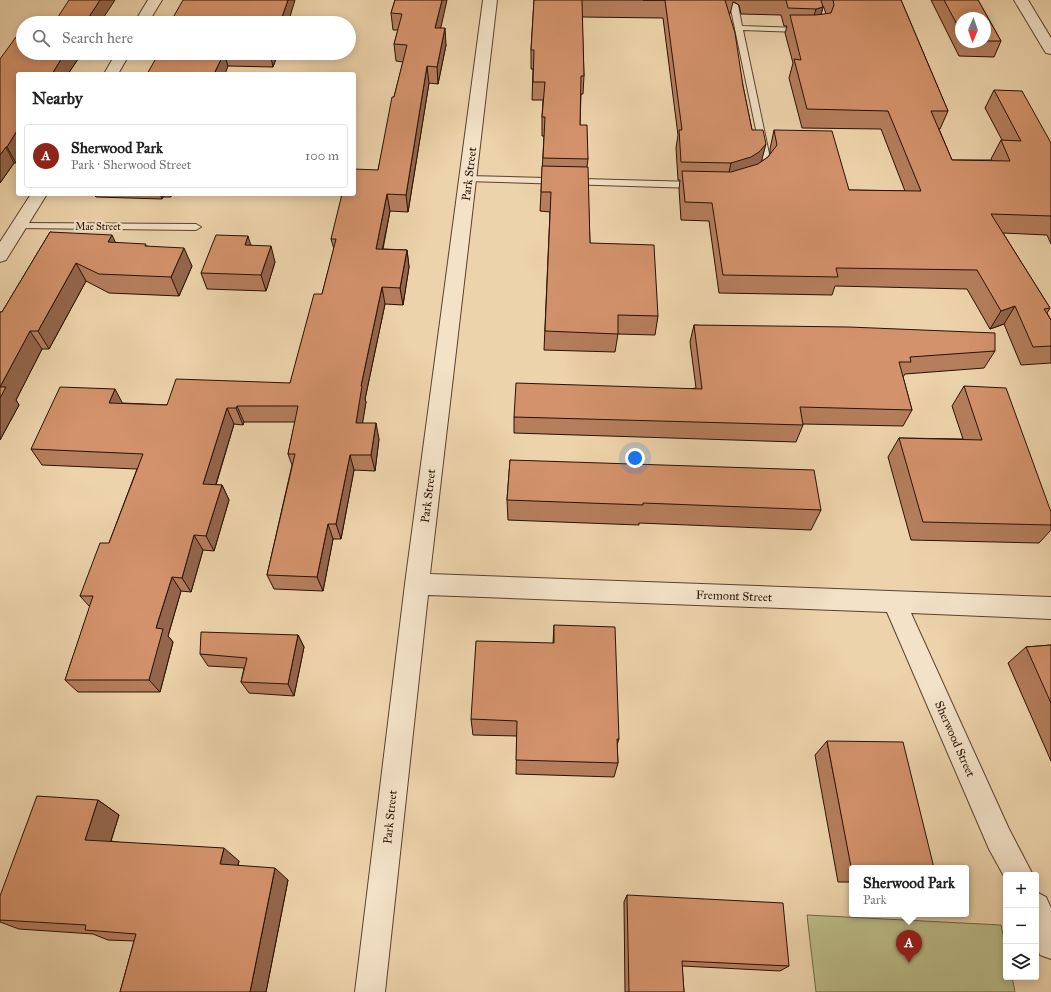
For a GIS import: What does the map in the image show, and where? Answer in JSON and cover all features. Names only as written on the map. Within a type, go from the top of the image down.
[{"type":"street","points":[[145,16],[155,0]]},
{"type":"street","name":"Park Street","points":[[370,992],[417,584],[490,0]]},
{"type":"street","points":[[1021,0],[1051,50]]},
{"type":"street","points":[[112,72],[119,60]]},
{"type":"street","points":[[0,256],[38,196]]},
{"type":"street","name":"Mae Street","points":[[0,226],[20,226]]},
{"type":"street","name":"Fremont Street","points":[[417,584],[1051,608]]},
{"type":"street","name":"Sherwood Street","points":[[894,602],[999,839],[1017,872]]},
{"type":"street","points":[[1036,908],[1051,944]]},
{"type":"lane","points":[[734,5],[767,163],[762,172],[753,179]]},
{"type":"lane","points":[[739,28],[811,30]]},
{"type":"lane","points":[[468,178],[704,185]]},
{"type":"lane","name":"Mae Street","points":[[20,226],[196,227]]},
{"type":"green space","points":[[807,915],[1001,925],[1003,935],[1003,980],[1013,980],[1015,992],[816,992]]},
{"type":"building","points":[[69,0],[100,0],[90,16],[59,16]]},
{"type":"building","points":[[183,0],[288,0],[282,16],[174,16]]},
{"type":"building","points":[[395,0],[442,0],[435,28],[445,28],[437,67],[427,66],[406,195],[387,194],[376,249],[407,250],[400,288],[382,287],[361,386],[356,423],[376,423],[371,455],[350,455],[336,524],[328,524],[317,577],[267,575],[295,454],[288,454],[298,406],[237,406],[236,408],[227,408],[203,484],[222,485],[206,536],[194,535],[182,578],[172,577],[156,628],[163,629],[149,680],[65,680],[93,596],[80,596],[100,543],[109,543],[143,454],[31,449],[60,387],[115,389],[109,403],[167,405],[176,379],[290,383],[314,294],[322,294],[336,239],[331,239],[342,196],[356,196],[356,169],[378,170],[392,97],[394,97],[407,45],[394,44],[402,14],[391,13]]},
{"type":"building","points":[[534,0],[582,0],[584,76],[581,76],[580,125],[587,125],[588,159],[543,158],[545,117],[542,117],[545,82],[533,82],[534,50],[531,50]]},
{"type":"building","points":[[665,0],[725,0],[735,33],[743,86],[752,130],[763,130],[766,144],[759,152],[751,157],[731,163],[681,162],[679,130],[682,130]]},
{"type":"building","points":[[786,0],[821,0],[823,7],[816,9],[788,8]]},
{"type":"building","points":[[833,0],[901,0],[948,111],[931,111],[952,160],[1010,161],[1001,140],[1021,141],[994,90],[1022,91],[1051,143],[1051,216],[991,214],[1050,308],[1044,309],[1051,320],[1051,346],[1033,347],[1015,306],[1001,311],[977,270],[836,268],[838,277],[723,275],[712,203],[685,202],[682,171],[731,172],[758,164],[768,157],[777,145],[774,130],[832,131],[849,190],[921,191],[888,111],[807,109],[794,59],[801,60],[790,15],[816,15],[831,13],[834,5]]},
{"type":"building","points":[[944,0],[978,0],[985,12],[955,12],[955,21]]},
{"type":"building","points":[[991,23],[1001,41],[991,41]]},
{"type":"building","points":[[16,37],[16,60],[61,60],[53,72],[16,72],[16,132],[0,155],[0,59]]},
{"type":"building","points":[[155,60],[221,60],[215,72],[148,72]]},
{"type":"building","points":[[542,166],[588,167],[590,243],[654,245],[658,316],[618,315],[618,334],[545,331],[551,192],[541,192]]},
{"type":"building","points":[[50,232],[112,235],[108,242],[184,248],[171,277],[99,274],[76,263],[38,331],[30,331],[0,387],[0,312],[2,312]]},
{"type":"building","points":[[216,235],[248,236],[245,245],[271,246],[261,275],[201,273]]},
{"type":"building","points":[[694,325],[849,327],[995,333],[995,351],[910,357],[911,362],[899,362],[912,410],[800,407],[803,425],[514,417],[516,383],[702,389]]},
{"type":"building","points":[[964,386],[1006,388],[1051,512],[1051,525],[923,522],[899,438],[982,440]]},
{"type":"building","points":[[0,387],[6,387],[0,398]]},
{"type":"building","points":[[510,460],[814,470],[821,510],[643,503],[643,505],[507,500]]},
{"type":"building","points":[[554,625],[615,627],[619,739],[617,739],[618,763],[516,760],[517,721],[471,719],[476,641],[554,643]]},
{"type":"building","points":[[201,632],[298,635],[288,684],[241,682],[247,658],[200,654]]},
{"type":"building","points":[[1051,645],[1051,703],[1026,647]]},
{"type":"building","points":[[827,741],[903,742],[933,865],[851,865]]},
{"type":"building","points":[[37,796],[98,800],[85,840],[224,848],[220,864],[275,868],[250,992],[120,992],[136,934],[85,930],[86,925],[0,920],[0,896]]},
{"type":"building","points":[[627,895],[783,903],[789,966],[682,961],[684,992],[629,992]]},
{"type":"place","name":"Sherwood Park","points":[[909,963]]}]
